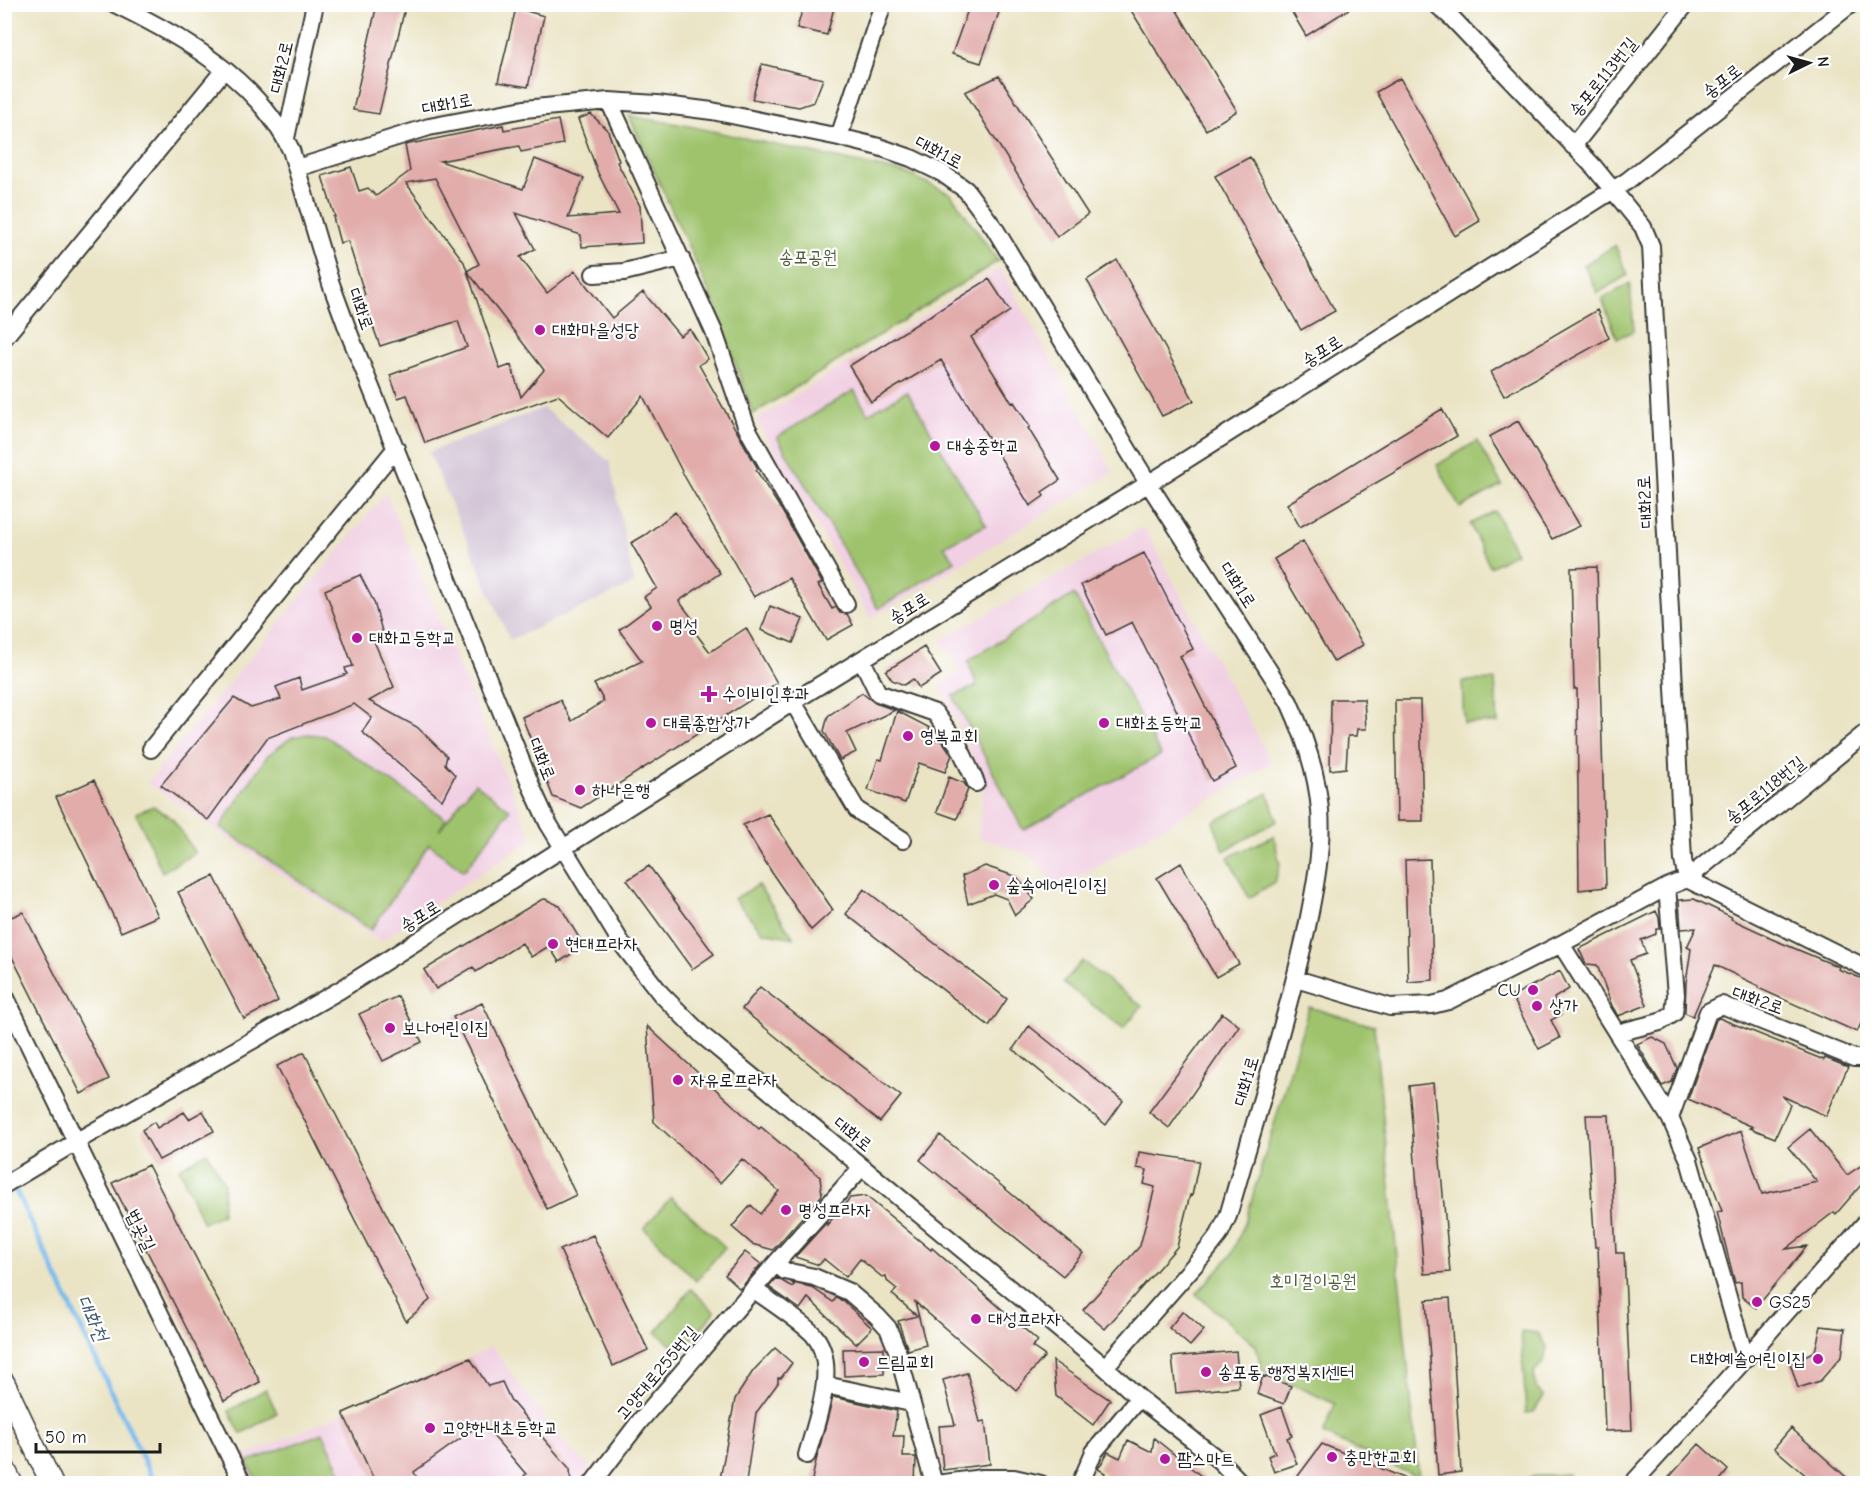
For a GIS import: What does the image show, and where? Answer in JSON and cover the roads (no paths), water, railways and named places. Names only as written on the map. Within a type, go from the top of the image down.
[{"type":"main road","points":[[4,1383],[52,1484]]},
{"type":"main road","points":[[4,1468],[12,1484]]},
{"type":"street","name":"대화로","points":[[115,4],[209,57],[258,100],[286,138],[331,284],[532,788],[563,848],[622,944],[661,994],[704,1036],[1105,1367],[1139,1398],[1199,1444],[1242,1484]]},
{"type":"street","name":"대화2로","points":[[286,138],[315,4]]},
{"type":"street","points":[[838,137],[883,4]]},
{"type":"street","name":"대화2로","points":[[1436,4],[1594,167],[1643,227],[1651,246],[1683,860],[1687,879]]},
{"type":"street","name":"송포로113번길","points":[[1573,146],[1686,4]]},
{"type":"street","name":"송포로","points":[[4,1185],[340,990],[793,702],[1148,483],[1613,190],[1851,4]]},
{"type":"street","points":[[4,338],[224,70]]},
{"type":"street","points":[[609,102],[714,332],[747,428],[846,604]]},
{"type":"street","name":"대화1로","points":[[297,168],[429,126],[524,109],[609,102],[657,104],[712,111],[838,137],[911,158],[942,173],[966,190],[995,229],[1148,483],[1290,702],[1303,732],[1317,786],[1320,812],[1317,876],[1296,979],[1228,1216],[1219,1235],[1205,1253],[1105,1367]]},
{"type":"street","points":[[594,274],[624,272],[681,258]]},
{"type":"street","points":[[151,749],[396,448]]},
{"type":"street","points":[[862,660],[878,693],[935,713],[959,746],[976,783]]},
{"type":"street","points":[[793,702],[857,810],[903,840]]},
{"type":"street","name":"송포로118번길","points":[[1296,979],[1390,1007],[1431,1005],[1448,1000],[1561,944],[1667,887],[1687,879],[1868,731]]},
{"type":"street","points":[[1687,879],[1868,969]]},
{"type":"street","points":[[1617,1033],[1660,1022],[1674,1013],[1676,995],[1667,887]]},
{"type":"street","points":[[1561,944],[1670,1118],[1689,1160],[1745,1357]]},
{"type":"street","name":"법곳길","points":[[4,994],[243,1484]]},
{"type":"street","name":"대화2로","points":[[1670,1118],[1708,1012],[1722,1005],[1854,1058],[1868,1058]]},
{"type":"street","name":"고양대로255번길","points":[[591,1484],[640,1421],[862,1167]]},
{"type":"street","points":[[1632,1484],[1868,1220]]},
{"type":"street","points":[[776,1263],[786,1271],[814,1277],[849,1292],[884,1323],[895,1343],[935,1484],[993,1478],[1014,1478],[1041,1484]]},
{"type":"street","points":[[753,1289],[805,1327],[818,1341],[823,1351],[825,1385],[807,1455]]},
{"type":"street","points":[[825,1385],[911,1403]]},
{"type":"street","points":[[1080,1484],[1094,1452],[1139,1398]]},
{"type":"waterway","name":"대화천","points":[[4,1166],[155,1484]]},
{"type":"place","name":"대화마을성당","points":[[540,330]]},
{"type":"place","name":"대송중학교","points":[[935,446]]},
{"type":"place","name":"명성","points":[[657,626]]},
{"type":"place","name":"대화고등학교","points":[[357,638]]},
{"type":"place","name":"수이비인후과","points":[[709,694]]},
{"type":"place","name":"대륙종합상가","points":[[651,723]]},
{"type":"place","name":"대화초등학교","points":[[1104,723]]},
{"type":"place","name":"영복교회","points":[[908,736]]},
{"type":"place","name":"하나은행","points":[[580,790]]},
{"type":"place","name":"숲속에어린이집","points":[[994,885]]},
{"type":"place","name":"현대프라자","points":[[553,944]]},
{"type":"place","name":"CU","points":[[1533,990]]},
{"type":"place","name":"상가","points":[[1537,1006]]},
{"type":"place","name":"보나어린이집","points":[[390,1028]]},
{"type":"place","name":"자유로프라자","points":[[678,1080]]},
{"type":"place","name":"명성프라자","points":[[786,1210]]},
{"type":"place","name":"GS25","points":[[1757,1302]]},
{"type":"place","name":"대성프라자","points":[[976,1319]]},
{"type":"place","name":"대화예솔어린이집","points":[[1818,1359]]},
{"type":"place","name":"드림교회","points":[[864,1362]]},
{"type":"place","name":"송포동 행정복지센터","points":[[1206,1372]]},
{"type":"place","name":"고양한내초등학교","points":[[430,1428]]},
{"type":"place","name":"충만한교회","points":[[1332,1457]]},
{"type":"place","name":"팜스마트","points":[[1165,1459]]},
{"type":"park label","name":"송포공원","points":[[808,257]]},
{"type":"park label","name":"호미걸이공원","points":[[1313,1281]]}]
